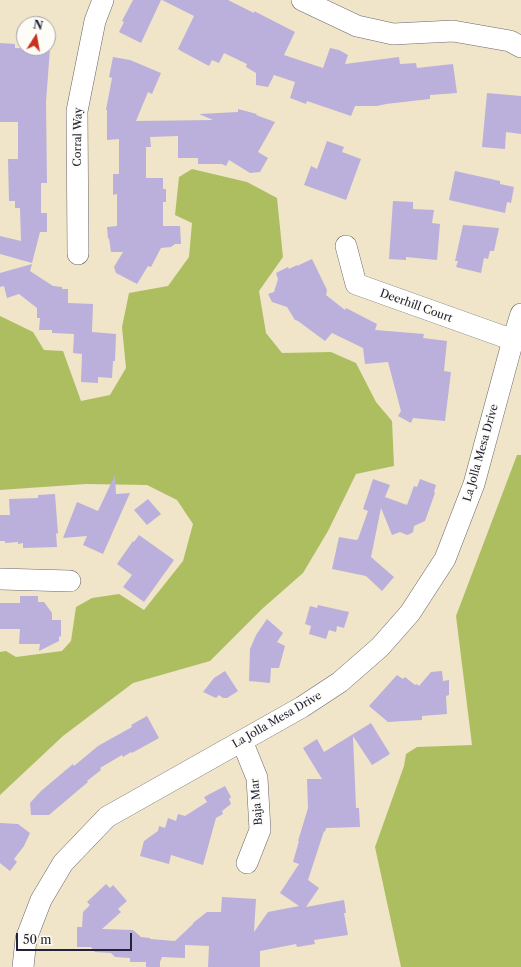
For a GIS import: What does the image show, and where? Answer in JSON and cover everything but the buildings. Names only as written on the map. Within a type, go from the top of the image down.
[{"type":"street","name":"Corral Way","points":[[78,254],[77,111],[95,21],[102,0]]},
{"type":"street","points":[[302,0],[357,26],[393,34],[452,31],[510,41],[521,47]]},
{"type":"street","name":"Deerhill Court","points":[[346,246],[356,284],[512,340]]},
{"type":"street","name":"La Jolla Mesa Drive","points":[[23,967],[26,939],[41,900],[63,863],[107,817],[302,708],[340,682],[380,647],[410,613],[445,559],[474,484],[512,340],[521,314]]},
{"type":"street","points":[[0,579],[70,581]]},
{"type":"street","name":"Baja Mar","points":[[242,741],[257,778],[260,830],[247,863]]},
{"type":"green space","points":[[192,169],[247,182],[277,198],[283,257],[259,291],[266,333],[282,353],[331,352],[356,363],[376,402],[392,421],[394,466],[356,474],[328,531],[303,573],[262,609],[210,661],[133,683],[63,736],[0,795],[0,652],[6,651],[16,657],[62,651],[71,641],[76,607],[92,598],[119,594],[144,610],[183,561],[193,524],[177,500],[147,485],[86,484],[0,490],[0,316],[33,332],[44,350],[63,351],[81,401],[110,395],[126,368],[122,327],[129,293],[168,286],[189,257],[192,223],[175,215],[179,177]]},
{"type":"green space","points":[[517,455],[521,455],[521,967],[401,967],[375,847],[404,766],[406,754],[417,747],[472,745],[456,616]]}]
